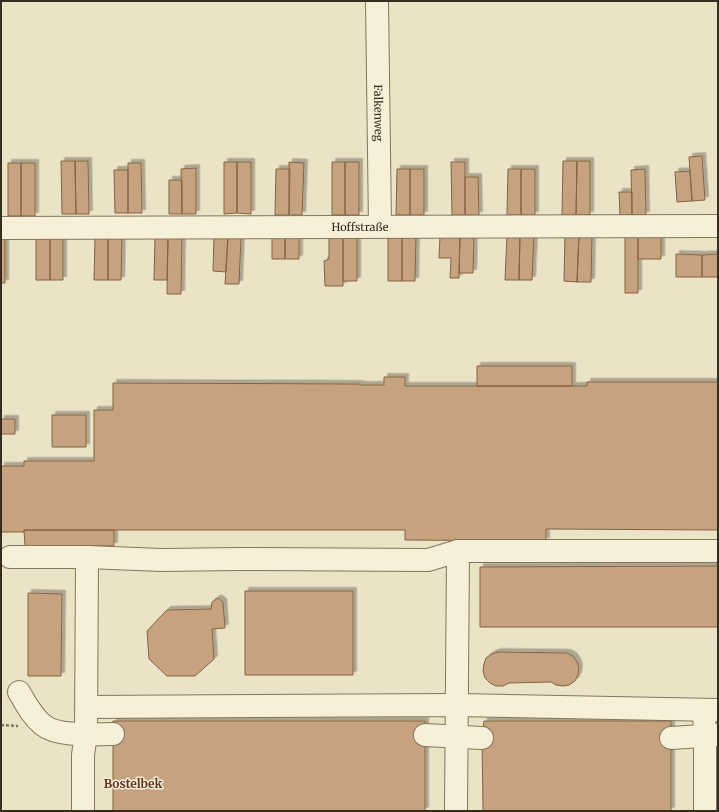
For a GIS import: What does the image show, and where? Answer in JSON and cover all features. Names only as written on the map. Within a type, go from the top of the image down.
[{"type":"street","name":"Falkenweg","points":[[377,1],[380,226]]},
{"type":"street","name":"Hoffstraße","points":[[1,228],[718,226]]},
{"type":"street","points":[[456,811],[458,551]]},
{"type":"street","points":[[10,557],[87,557],[161,560],[428,560],[458,551],[718,551]]},
{"type":"street","points":[[83,811],[83,755],[86,734],[87,707],[87,557]]},
{"type":"street","points":[[19,692],[28,708],[44,726],[62,733],[113,734]]},
{"type":"street","points":[[87,707],[457,705],[711,710],[711,735],[705,811]]},
{"type":"street","points":[[671,738],[711,735]]},
{"type":"street","points":[[425,736],[482,738]]},
{"type":"building","points":[[702,156],[705,200],[692,201],[689,157]]},
{"type":"building","points":[[61,161],[75,161],[76,214],[62,214]]},
{"type":"building","points":[[75,161],[88,161],[89,214],[76,214]]},
{"type":"building","points":[[563,161],[577,161],[576,215],[562,215]]},
{"type":"building","points":[[577,161],[590,161],[590,215],[576,215]]},
{"type":"building","points":[[224,162],[237,162],[237,213],[224,214]]},
{"type":"building","points":[[237,162],[251,162],[251,214],[237,213]]},
{"type":"building","points":[[289,162],[304,163],[302,215],[289,215]]},
{"type":"building","points":[[332,162],[345,162],[345,215],[332,215]]},
{"type":"building","points":[[345,162],[359,162],[359,215],[345,215]]},
{"type":"building","points":[[451,162],[465,162],[465,215],[452,215]]},
{"type":"building","points":[[8,163],[21,163],[21,216],[8,216]]},
{"type":"building","points":[[21,163],[35,163],[35,216],[21,216]]},
{"type":"building","points":[[128,163],[141,163],[142,213],[128,213]]},
{"type":"building","points":[[196,168],[196,214],[182,214],[181,169]]},
{"type":"building","points":[[276,169],[290,169],[289,215],[275,215]]},
{"type":"building","points":[[397,169],[410,169],[410,215],[396,215]]},
{"type":"building","points":[[410,169],[424,169],[424,215],[410,215]]},
{"type":"building","points":[[508,169],[521,169],[521,215],[507,215]]},
{"type":"building","points":[[521,169],[535,169],[535,215],[521,215]]},
{"type":"building","points":[[645,169],[646,215],[632,215],[631,170]]},
{"type":"building","points":[[114,170],[128,170],[128,213],[115,213]]},
{"type":"building","points":[[690,171],[692,201],[677,202],[675,172]]},
{"type":"building","points":[[465,177],[478,177],[479,215],[465,215]]},
{"type":"building","points":[[169,180],[182,180],[182,214],[169,214]]},
{"type":"building","points":[[619,192],[632,192],[632,215],[620,215]]},
{"type":"building","points":[[565,234],[579,235],[577,282],[564,281]]},
{"type":"building","points":[[507,235],[520,235],[519,280],[505,280]]},
{"type":"building","points":[[520,235],[534,235],[532,280],[519,280]]},
{"type":"building","points":[[579,235],[592,235],[591,282],[577,282]]},
{"type":"building","points":[[625,235],[638,236],[638,293],[625,293]]},
{"type":"building","points":[[661,235],[661,259],[638,259],[638,236]]},
{"type":"building","points":[[155,236],[168,237],[167,280],[154,280]]},
{"type":"building","points":[[214,236],[228,237],[226,272],[213,271]]},
{"type":"building","points":[[272,236],[285,236],[285,259],[272,259]]},
{"type":"building","points":[[285,236],[299,236],[299,259],[285,259]]},
{"type":"building","points":[[329,236],[343,236],[343,286],[325,286],[324,261],[329,259]]},
{"type":"building","points":[[343,236],[357,236],[357,281],[343,281]]},
{"type":"building","points":[[95,237],[108,237],[108,280],[94,280]]},
{"type":"building","points":[[108,237],[122,237],[121,280],[108,280]]},
{"type":"building","points":[[168,237],[182,237],[181,294],[167,294]]},
{"type":"building","points":[[228,237],[241,237],[239,284],[225,284]]},
{"type":"building","points":[[388,237],[402,237],[402,281],[388,281]]},
{"type":"building","points":[[402,237],[416,237],[415,281],[402,281]]},
{"type":"building","points":[[440,237],[460,237],[459,278],[450,278],[451,258],[439,258]]},
{"type":"building","points":[[460,237],[474,238],[473,273],[459,273]]},
{"type":"building","points":[[1,238],[5,238],[5,283],[1,283]]},
{"type":"building","points":[[36,238],[50,238],[50,280],[36,280]]},
{"type":"building","points":[[50,238],[63,238],[63,280],[50,280]]},
{"type":"building","points":[[676,254],[702,255],[702,277],[676,277]]},
{"type":"building","points":[[718,254],[718,277],[702,277],[702,255]]},
{"type":"building","points":[[477,366],[572,366],[572,386],[477,386]]},
{"type":"building","points":[[384,377],[405,377],[405,386],[587,386],[587,382],[718,382],[718,530],[546,529],[546,541],[405,540],[405,530],[24,530],[24,532],[1,532],[1,466],[24,466],[24,461],[94,461],[94,410],[113,410],[113,383],[384,385]]},
{"type":"building","points":[[52,415],[86,415],[86,447],[52,447]]},
{"type":"building","points":[[1,419],[15,419],[15,434],[1,434]]},
{"type":"building","points":[[24,530],[114,530],[114,546],[25,546]]},
{"type":"building","points":[[718,566],[718,627],[480,627],[480,567]]},
{"type":"building","points":[[245,591],[353,591],[353,675],[245,675]]},
{"type":"building","points":[[28,593],[62,594],[61,676],[28,676]]},
{"type":"building","points":[[218,598],[223,602],[225,628],[212,629],[214,659],[195,676],[167,676],[149,659],[147,631],[167,610],[211,609],[212,602]]},
{"type":"building","points":[[498,652],[567,653],[573,656],[577,662],[579,668],[578,675],[575,681],[569,685],[563,686],[556,685],[551,682],[509,683],[503,686],[496,686],[485,678],[483,671],[486,658]]},
{"type":"building","points":[[113,721],[425,721],[425,811],[113,811]]},
{"type":"building","points":[[484,721],[671,721],[671,811],[483,811],[482,738]]},
{"type":"district","name":"Bostelbek","points":[[133,784]]}]
